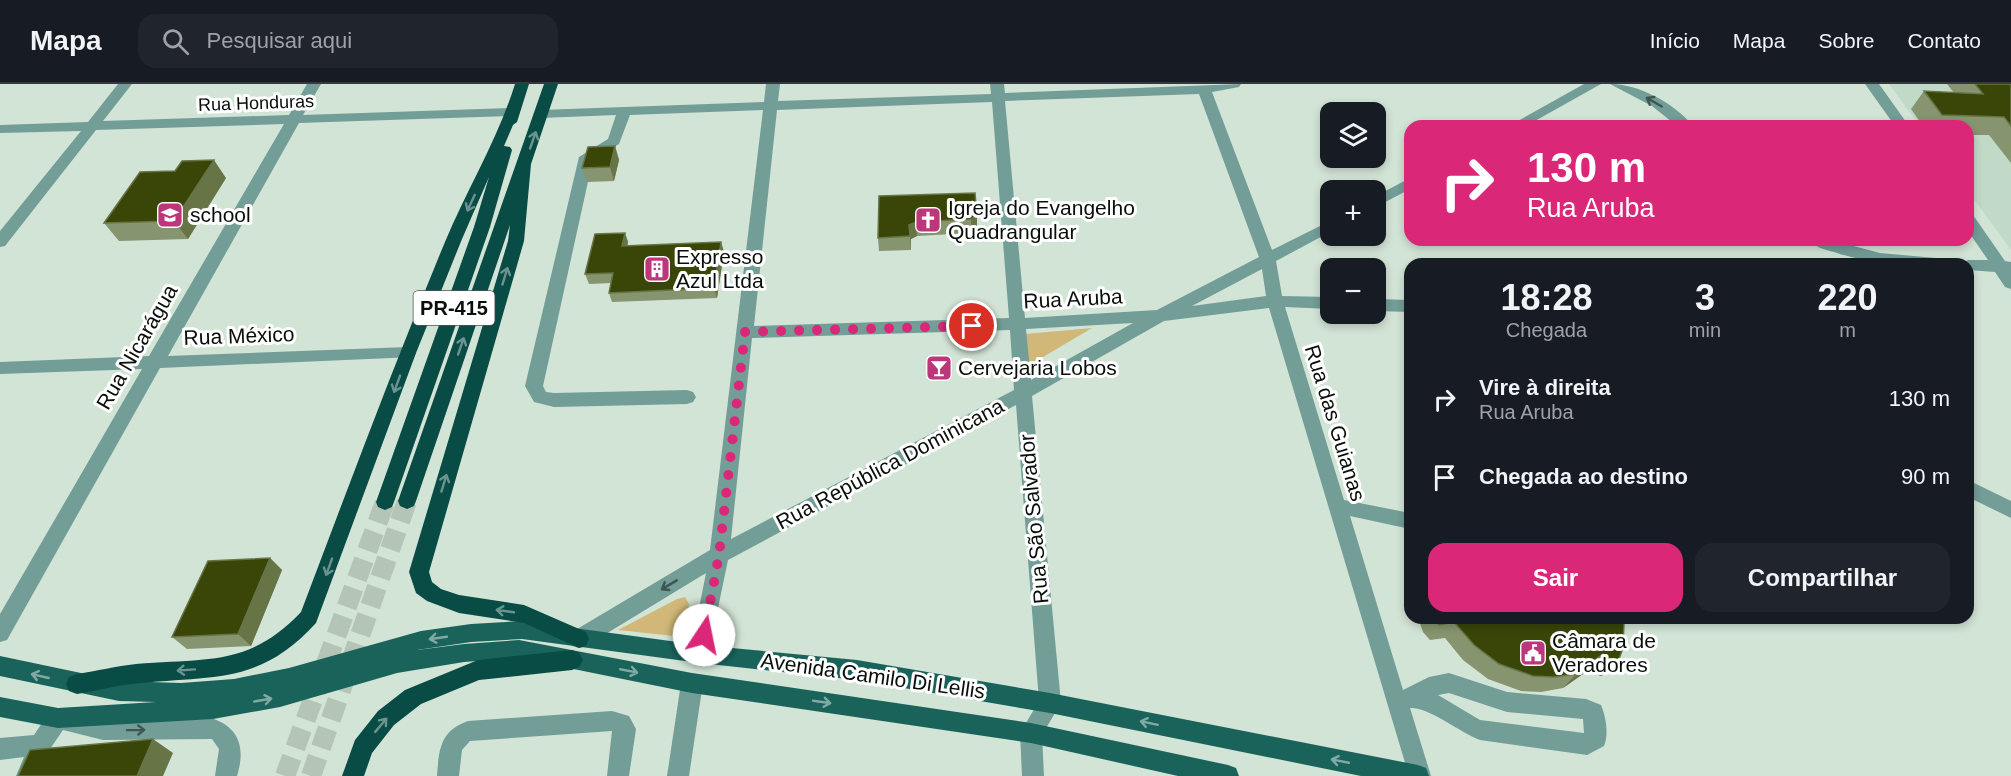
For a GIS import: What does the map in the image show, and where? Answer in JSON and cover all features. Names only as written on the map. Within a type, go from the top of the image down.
[{"type":"highway","name":"PR-415","points":[[385,502],[482,227],[504,157],[513,112],[522,84]]},
{"type":"highway","name":"PR-415","points":[[407,501],[551,84]]},
{"type":"highway","points":[[77,684],[129,674],[236,666],[274,650],[300,629],[316,603],[408,353],[454,239],[513,112]]},
{"type":"highway","points":[[524,165],[516,241],[420,563],[420,580],[423,587],[439,597],[465,605],[523,613],[579,639]]},
{"type":"highway","points":[[353,776],[363,747],[386,718],[413,697],[478,670],[572,660]]},
{"type":"main road","name":"Avenida Camilo Di Lellis","points":[[325,676],[421,640],[471,633],[522,630],[700,654],[857,670],[1050,703],[1419,776]]},
{"type":"main road","name":"Avenida Camilo Di Lellis","points":[[325,676],[464,653],[519,649],[692,682],[1031,733],[1228,776]]},
{"type":"main road","points":[[0,666],[119,691],[181,693],[234,689],[325,676]]},
{"type":"main road","points":[[0,706],[58,718],[213,709],[280,697],[325,676]]},
{"type":"street","points":[[0,242],[125,84]]},
{"type":"street","name":"Rua Nicarágua","points":[[0,633],[314,84]]},
{"type":"street","points":[[700,654],[719,555],[773,84]]},
{"type":"street","points":[[541,114],[771,106],[998,91],[1203,87],[1234,84]]},
{"type":"street","points":[[1527,120],[1594,84]]},
{"type":"street","points":[[1617,84],[1657,103],[1678,120]]},
{"type":"street","points":[[1872,84],[1898,120]]},
{"type":"street","name":"Rua das Guianas","points":[[1203,87],[1268,260],[1275,301],[1337,506],[1405,700],[1419,776]]},
{"type":"street","name":"Rua São Salvador","points":[[998,91],[1050,703]]},
{"type":"street","name":"Rua Honduras","points":[[0,129],[513,112]]},
{"type":"street","points":[[624,112],[614,141],[586,157],[534,386],[540,397],[554,400],[687,397]]},
{"type":"street","points":[[1386,196],[1404,186]]},
{"type":"street","points":[[1974,226],[2007,267],[2011,283]]},
{"type":"street","name":"Rua República Dominicana","points":[[579,639],[719,555],[1320,231]]},
{"type":"street","points":[[1831,246],[1872,258]]},
{"type":"street","points":[[1974,265],[2007,267]]},
{"type":"street","name":"Rua Aruba","points":[[745,332],[1018,324],[1160,316],[1275,301],[1320,303]]},
{"type":"street","points":[[1386,305],[1404,306]]},
{"type":"street","name":"Rua México","points":[[0,368],[408,353]]},
{"type":"street","points":[[1974,491],[2011,510]]},
{"type":"street","points":[[1337,506],[1404,520]]},
{"type":"street","points":[[678,776],[692,682]]},
{"type":"street","points":[[1449,683],[1507,702],[1586,708],[1593,712],[1596,739],[1587,744],[1480,730],[1470,727],[1445,709],[1405,700],[1429,687],[1449,683]]},
{"type":"street","points":[[1033,776],[1031,733],[1050,703]]},
{"type":"street","points":[[27,776],[40,745],[58,718],[103,730],[214,729],[222,733],[231,746],[232,753],[226,776]]},
{"type":"street","points":[[448,776],[451,746],[458,735],[468,730],[612,721],[621,723],[625,729],[618,776]]},
{"type":"street","points":[[0,749],[40,745]]},
{"type":"shaded area","points":[[1889,84],[2011,84],[2011,250],[1974,199],[1974,120],[1916,120]]},
{"type":"shaded area","points":[[1092,328],[1028,366],[1025,334]]},
{"type":"shaded area","points":[[685,597],[689,604],[683,637],[618,630],[677,599]]},
{"type":"building","points":[[1975,84],[2011,84],[2011,126],[2004,117],[1942,115],[1924,91],[1983,94]]},
{"type":"building","points":[[615,146],[610,167],[582,168],[588,147]]},
{"type":"building","points":[[214,160],[174,221],[104,223],[140,172],[175,171],[182,161]]},
{"type":"building","points":[[975,193],[977,216],[971,219],[916,222],[909,225],[910,236],[878,238],[879,196]]},
{"type":"building","name":"Expresso Azul Ltda","points":[[625,233],[622,246],[721,242],[714,288],[609,293],[613,273],[585,274],[595,234]]},
{"type":"building","points":[[270,558],[238,634],[172,637],[208,561]]},
{"type":"building","points":[[1456,624],[1624,624],[1623,648],[1619,659],[1613,661],[1603,654],[1576,674],[1554,677],[1533,676],[1499,664],[1474,645]]},
{"type":"building","points":[[153,739],[137,776],[18,776],[30,750]]},
{"type":"tunnel","points":[[311,776],[407,501]]},
{"type":"tunnel","points":[[285,776],[385,502]]},
{"type":"place","name":"school","points":[[170,215]]},
{"type":"place","name":"Igreja do Evangelho Quadrangular","points":[[928,220]]},
{"type":"place","name":"Expresso Azul Ltda","points":[[657,269]]},
{"type":"place","name":"Cervejaria Lobos","points":[[939,368]]},
{"type":"place","name":"Câmara de Veradores","points":[[1533,653]]},
{"type":"route","points":[[704,635],[719,555],[745,332],[972,326]]}]
